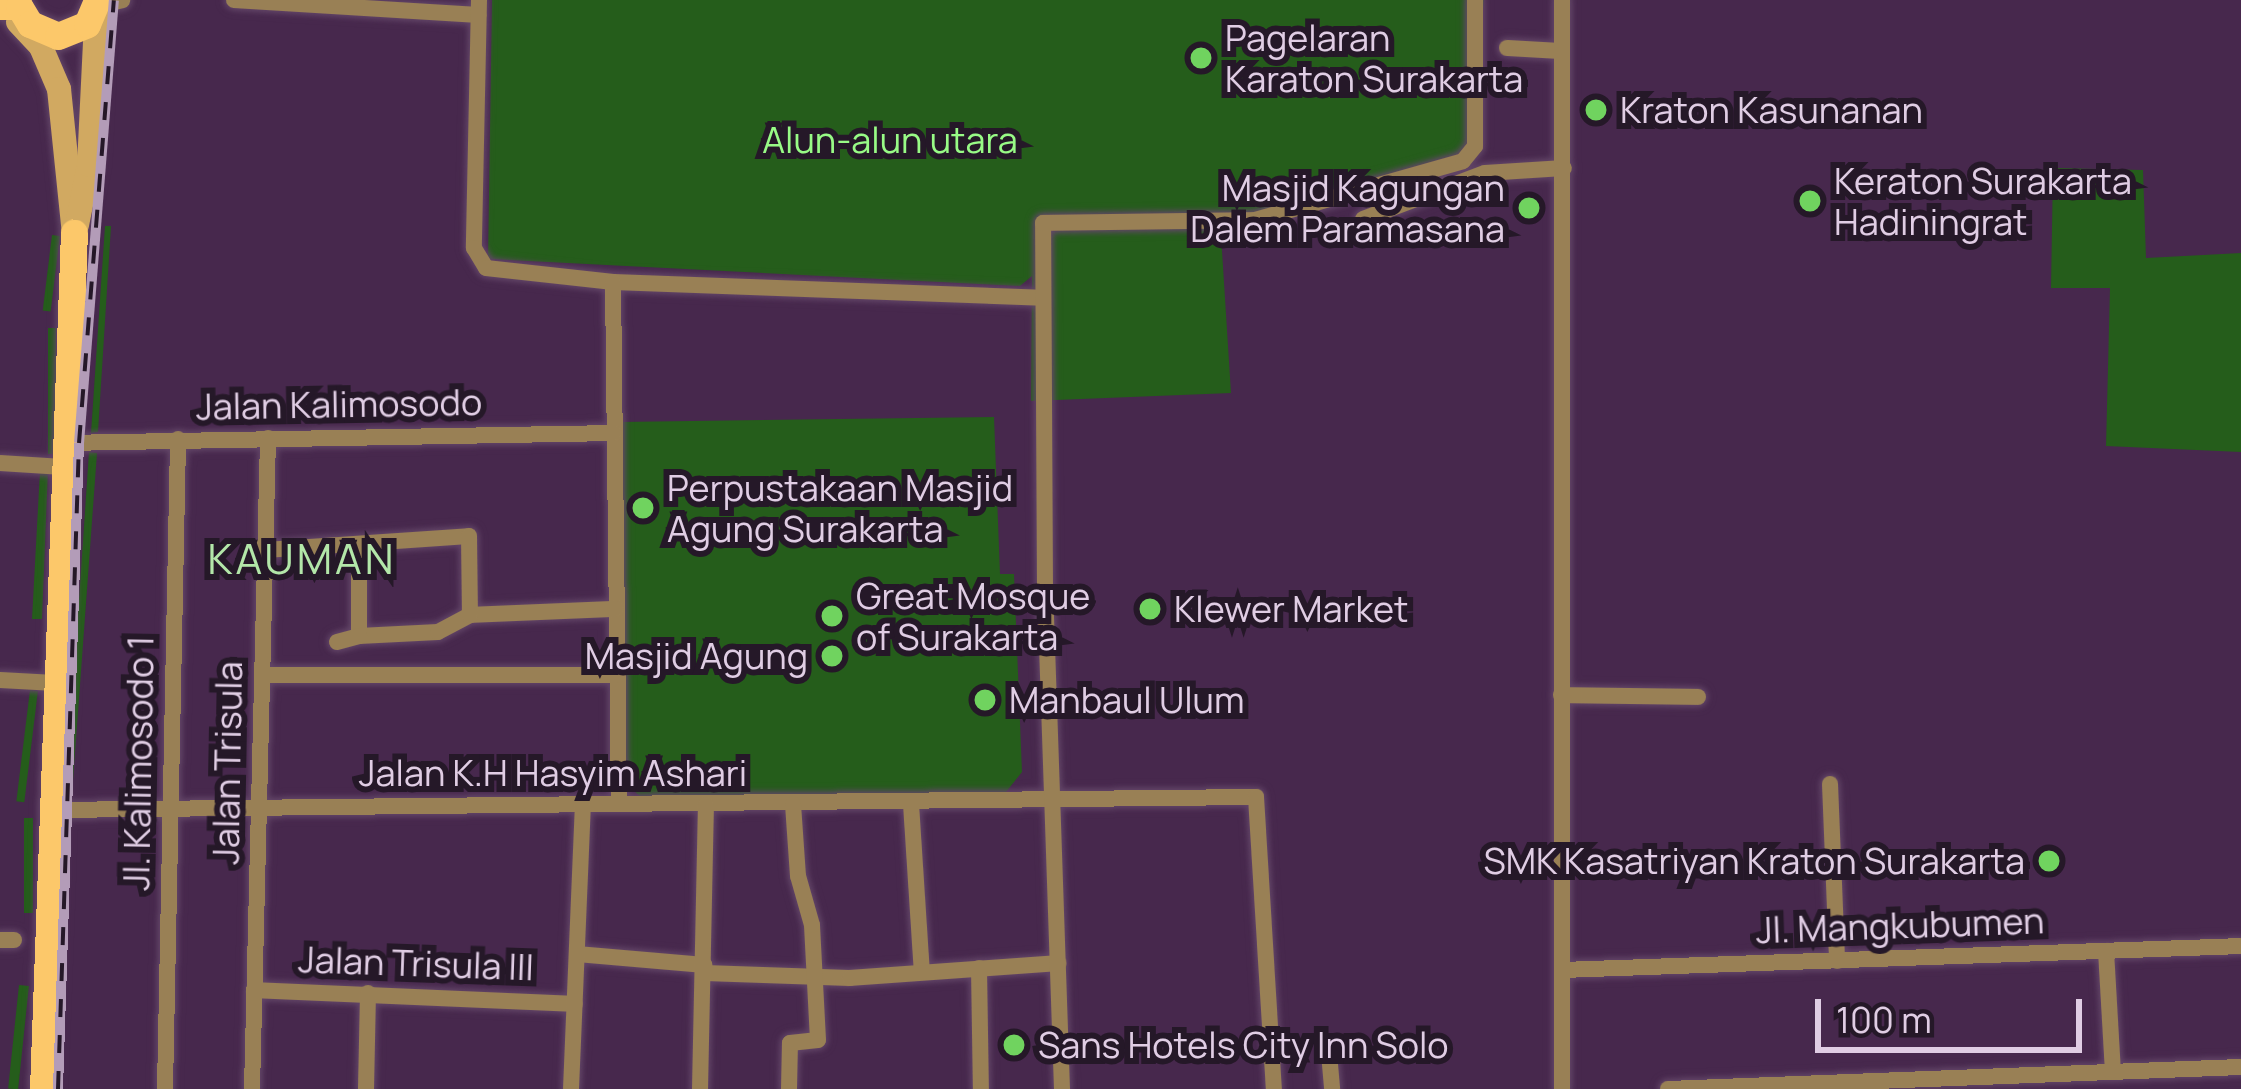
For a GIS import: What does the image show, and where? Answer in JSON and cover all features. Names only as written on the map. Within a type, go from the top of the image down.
[{"type":"main road","points":[[0,7],[19,6],[30,24],[58,36],[87,24],[103,1]]},
{"type":"main road","points":[[43,1089],[74,233],[103,1]]},
{"type":"main road","points":[[0,7],[41,47],[59,89],[74,233]]},
{"type":"main road","points":[[59,89],[94,92]]},
{"type":"street","points":[[234,0],[479,7],[479,264],[613,282],[1042,298]]},
{"type":"street","points":[[1062,1089],[1043,223],[1256,220],[1463,161],[1475,149],[1492,46],[1475,0]]},
{"type":"street","points":[[1562,0],[1562,1089]]},
{"type":"street","points":[[1492,46],[1561,51]]},
{"type":"street","points":[[1363,219],[1485,173],[1564,168]]},
{"type":"street","points":[[613,282],[619,804]]},
{"type":"street","name":"Jalan Kalimosodo","points":[[0,464],[178,439],[614,433]]},
{"type":"street","name":"Jalan Trisula","points":[[252,1089],[268,438]]},
{"type":"street","name":"Jl. Kalimosodo 1","points":[[165,1089],[178,439]]},
{"type":"street","points":[[265,550],[470,536],[470,615]]},
{"type":"street","points":[[359,544],[359,636]]},
{"type":"street","points":[[337,642],[359,636],[438,632],[470,615],[616,610]]},
{"type":"street","points":[[262,675],[617,675]]},
{"type":"street","points":[[0,680],[55,683]]},
{"type":"street","points":[[1561,695],[1698,697]]},
{"type":"street","points":[[1830,784],[1837,961]]},
{"type":"street","name":"Jalan K.H Hasyim Ashari","points":[[52,810],[1256,797],[1274,1089]]},
{"type":"street","points":[[572,1089],[583,804]]},
{"type":"street","points":[[789,1089],[783,1042],[818,1042],[793,804]]},
{"type":"street","points":[[911,804],[922,972]]},
{"type":"street","points":[[700,1089],[706,805]]},
{"type":"street","name":"Jl. Mangkubumen","points":[[1562,970],[2241,946]]},
{"type":"street","points":[[2106,951],[2113,1072]]},
{"type":"street","points":[[577,954],[814,976],[1058,963]]},
{"type":"street","points":[[980,968],[981,1089]]},
{"type":"street","name":"Jalan Trisula III","points":[[254,990],[575,1004]]},
{"type":"street","points":[[365,1089],[368,993]]},
{"type":"street","points":[[1329,1053],[1332,1089]]},
{"type":"street","points":[[1668,1089],[2046,1082],[2113,1072],[2241,1067]]},
{"type":"green space","name":"Alun-alun utara","points":[[492,0],[1484,0],[1469,157],[1398,186],[1221,235],[1231,393],[1031,401],[1032,276],[1020,286],[488,259]]},
{"type":"green space","points":[[2053,168],[2143,170],[2146,258],[2241,253],[2241,452],[2106,446],[2110,288],[2051,288]]},
{"type":"green space","points":[[105,226],[111,226],[98,432],[91,433]]},
{"type":"green space","points":[[52,235],[60,236],[51,311],[43,310]]},
{"type":"green space","points":[[48,328],[56,328],[56,454],[48,454]]},
{"type":"green space","points":[[994,417],[1000,574],[1014,574],[1022,772],[1006,792],[645,801],[620,778],[619,422]]},
{"type":"green space","points":[[89,452],[97,453],[72,794],[66,793]]},
{"type":"green space","points":[[40,471],[48,471],[42,619],[32,619]]},
{"type":"green space","points":[[30,690],[38,691],[24,802],[16,801]]},
{"type":"green space","points":[[24,818],[33,818],[33,913],[24,913]]},
{"type":"green space","points":[[19,985],[29,986],[18,1089],[8,1088]]},
{"type":"railway","points":[[58,1089],[79,443],[114,0]]},
{"type":"place","name":"Pagelaran Karaton Surakarta","points":[[1201,58]]},
{"type":"place","name":"Kraton Kasunanan","points":[[1596,110]]},
{"type":"place","name":"Keraton Surakarta Hadiningrat","points":[[1810,201]]},
{"type":"place","name":"Masjid Kagungan Dalem Paramasana","points":[[1529,208]]},
{"type":"place","name":"Perpustakaan Masjid Agung Surakarta","points":[[643,508]]},
{"type":"place","name":"Klewer Market","points":[[1150,609]]},
{"type":"place","name":"Great Mosque of Surakarta","points":[[832,616]]},
{"type":"place","name":"Masjid Agung","points":[[832,656]]},
{"type":"place","name":"Manbaul Ulum","points":[[985,700]]},
{"type":"place","name":"SMK Kasatriyan Kraton Surakarta","points":[[2049,861]]},
{"type":"place","name":"Sans Hotels City Inn Solo","points":[[1014,1045]]},
{"type":"district","name":"KAUMAN","points":[[302,558]]}]
